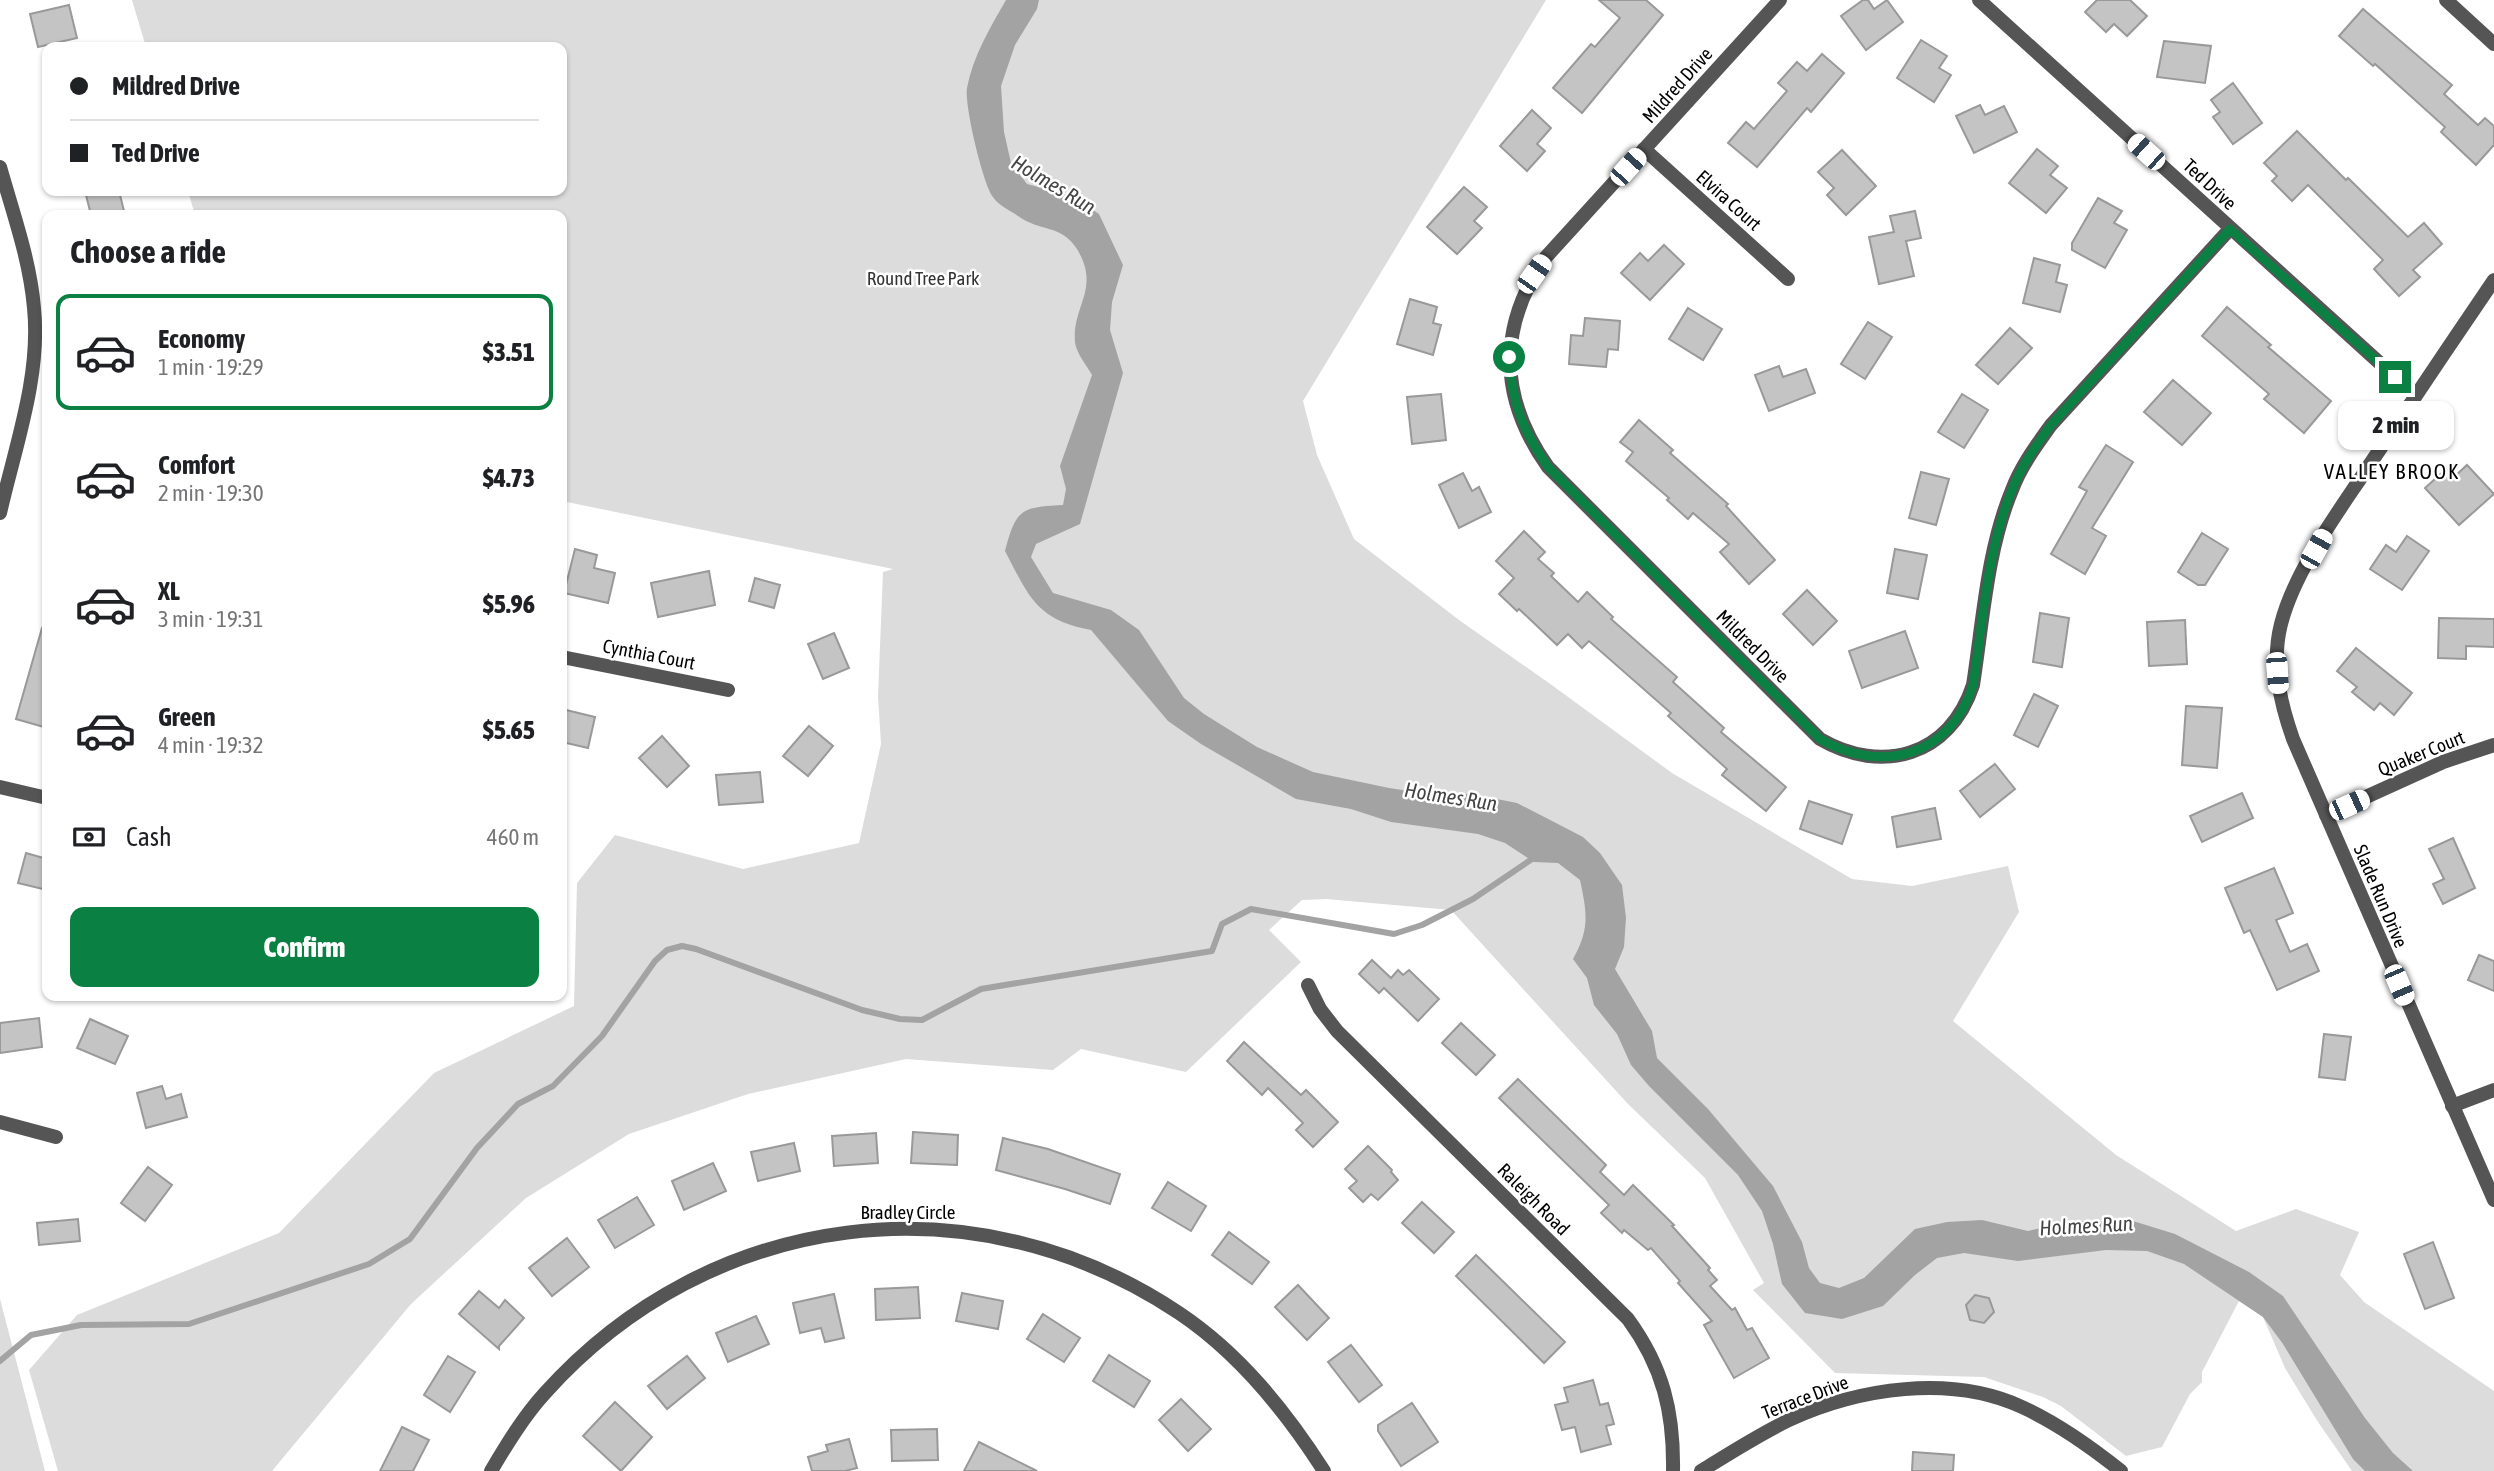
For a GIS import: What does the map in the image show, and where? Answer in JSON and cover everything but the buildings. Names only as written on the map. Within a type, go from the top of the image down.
[{"type":"street","name":"Mildred Drive","points":[[1780,0],[1546,257],[1521,300],[1513,327],[1509,357],[1511,388],[1519,418],[1531,444],[1548,467],[1820,739],[1839,751],[1870,758],[1894,758],[1916,751],[1937,739],[1955,722],[1973,685],[1998,529],[2012,489],[2029,455],[2051,425],[2230,229]]},
{"type":"street","name":"Ted Drive","points":[[1979,0],[2415,395]]},
{"type":"street","points":[[2446,0],[2494,44]]},
{"type":"street","name":"Elvira Court","points":[[1644,149],[1788,279]]},
{"type":"street","points":[[0,167],[28,265],[34,308],[35,349],[0,513]]},
{"type":"street","name":"Slade Run Drive","points":[[2494,280],[2327,529],[2293,590],[2281,624],[2276,655],[2278,690],[2293,739],[2494,1200]]},
{"type":"street","name":"Cynthia Court","points":[[567,658],[728,690]]},
{"type":"street","name":"Quaker Court","points":[[2326,816],[2443,762],[2494,745]]},
{"type":"street","points":[[0,787],[42,797]]},
{"type":"street","name":"Raleigh Road","points":[[1308,985],[1320,1009],[1337,1031],[1628,1319],[1647,1346],[1661,1376],[1674,1442],[1674,1471]]},
{"type":"street","points":[[2452,1106],[2494,1090]]},
{"type":"street","points":[[0,1122],[56,1137]]},
{"type":"street","name":"Bradley Circle","points":[[491,1471],[511,1438],[543,1395],[568,1368],[616,1326],[649,1303],[724,1265],[772,1248],[854,1231],[900,1228],[950,1230],[1031,1245],[1088,1264],[1131,1284],[1179,1312],[1236,1359],[1274,1399],[1301,1434],[1324,1471]]},
{"type":"street","name":"Terrace Drive","points":[[1701,1471],[1779,1425],[1830,1404],[1869,1394],[1910,1389],[1951,1389],[1986,1394],[2020,1406],[2048,1420],[2120,1471]]},
{"type":"green space","name":"Round Tree Park","points":[[132,0],[1546,0],[1303,401],[1317,455],[1354,539],[1459,620],[1672,773],[1852,879],[1912,886],[2008,866],[2019,912],[1953,1021],[2116,1155],[2236,1231],[2296,1209],[2359,1232],[2340,1275],[2364,1302],[2494,1391],[2494,1471],[2352,1471],[2285,1368],[2263,1317],[2239,1301],[2202,1372],[2202,1382],[2190,1394],[2162,1447],[2126,1456],[2061,1406],[1984,1377],[1835,1373],[1753,1290],[1764,1283],[1705,1178],[1628,1104],[1451,910],[1326,899],[1302,900],[1269,930],[1301,962],[1186,1072],[1081,1049],[1053,1070],[906,1059],[748,1094],[629,1134],[526,1198],[411,1304],[272,1471],[58,1471],[29,1370],[77,1315],[279,1233],[434,1073],[574,1006],[577,883],[615,835],[743,869],[859,843],[881,744],[878,696],[883,572],[893,569],[567,502],[567,210],[194,210],[189,196],[567,196],[567,42],[145,42]]},
{"type":"green space","points":[[0,1299],[45,1471],[0,1471]]},
{"type":"water","name":"Holmes Run","points":[[1006,0],[1039,0],[1037,9],[1015,45],[1001,86],[1004,132],[1011,163],[1027,184],[1072,196],[1099,214],[1123,265],[1112,302],[1110,330],[1123,373],[1080,524],[1036,544],[1031,557],[1053,593],[1111,610],[1139,630],[1184,698],[1204,714],[1257,747],[1313,772],[1389,788],[1423,793],[1471,794],[1517,803],[1583,837],[1600,853],[1622,885],[1626,918],[1624,947],[1615,969],[1652,1031],[1657,1058],[1708,1109],[1773,1186],[1802,1242],[1809,1268],[1820,1283],[1839,1288],[1864,1278],[1915,1229],[1947,1222],[1982,1220],[2028,1231],[2071,1221],[2133,1221],[2175,1234],[2249,1272],[2283,1296],[2365,1418],[2393,1453],[2413,1471],[2365,1471],[2353,1459],[2283,1344],[2263,1317],[2184,1264],[2147,1251],[2106,1250],[2018,1261],[1964,1253],[1937,1258],[1883,1306],[1842,1319],[1805,1313],[1782,1284],[1762,1211],[1738,1175],[1631,1065],[1617,1034],[1594,1005],[1587,978],[1573,959],[1586,921],[1580,880],[1558,863],[1534,862],[1505,843],[1478,834],[1391,822],[1351,809],[1296,799],[1201,744],[1168,721],[1091,630],[1058,620],[1037,604],[1005,551],[1013,526],[1022,513],[1038,507],[1063,505],[1066,489],[1060,466],[1092,375],[1075,342],[1077,317],[1086,286],[1084,263],[1077,249],[1064,236],[1026,221],[995,200],[984,177],[975,144],[968,110],[967,88],[978,53]]},
{"type":"waterway","points":[[0,1361],[31,1335],[81,1325],[189,1324],[369,1264],[410,1239],[477,1148],[518,1104],[553,1086],[602,1036],[655,961],[667,950],[682,946],[696,949],[862,1010],[900,1019],[922,1020],[981,989],[1212,951],[1222,924],[1251,909],[1394,934],[1422,925],[1473,899],[1535,857]]},
{"type":"district","name":"VALLEY BROOK","points":[[2392,471]]},
{"type":"route","points":[[1509,357],[1511,388],[1519,418],[1531,444],[1548,467],[1820,739],[1839,751],[1870,758],[1894,758],[1916,751],[1937,739],[1955,722],[1973,685],[1998,529],[2012,489],[2029,455],[2051,425],[2230,229],[2395,377]]}]
